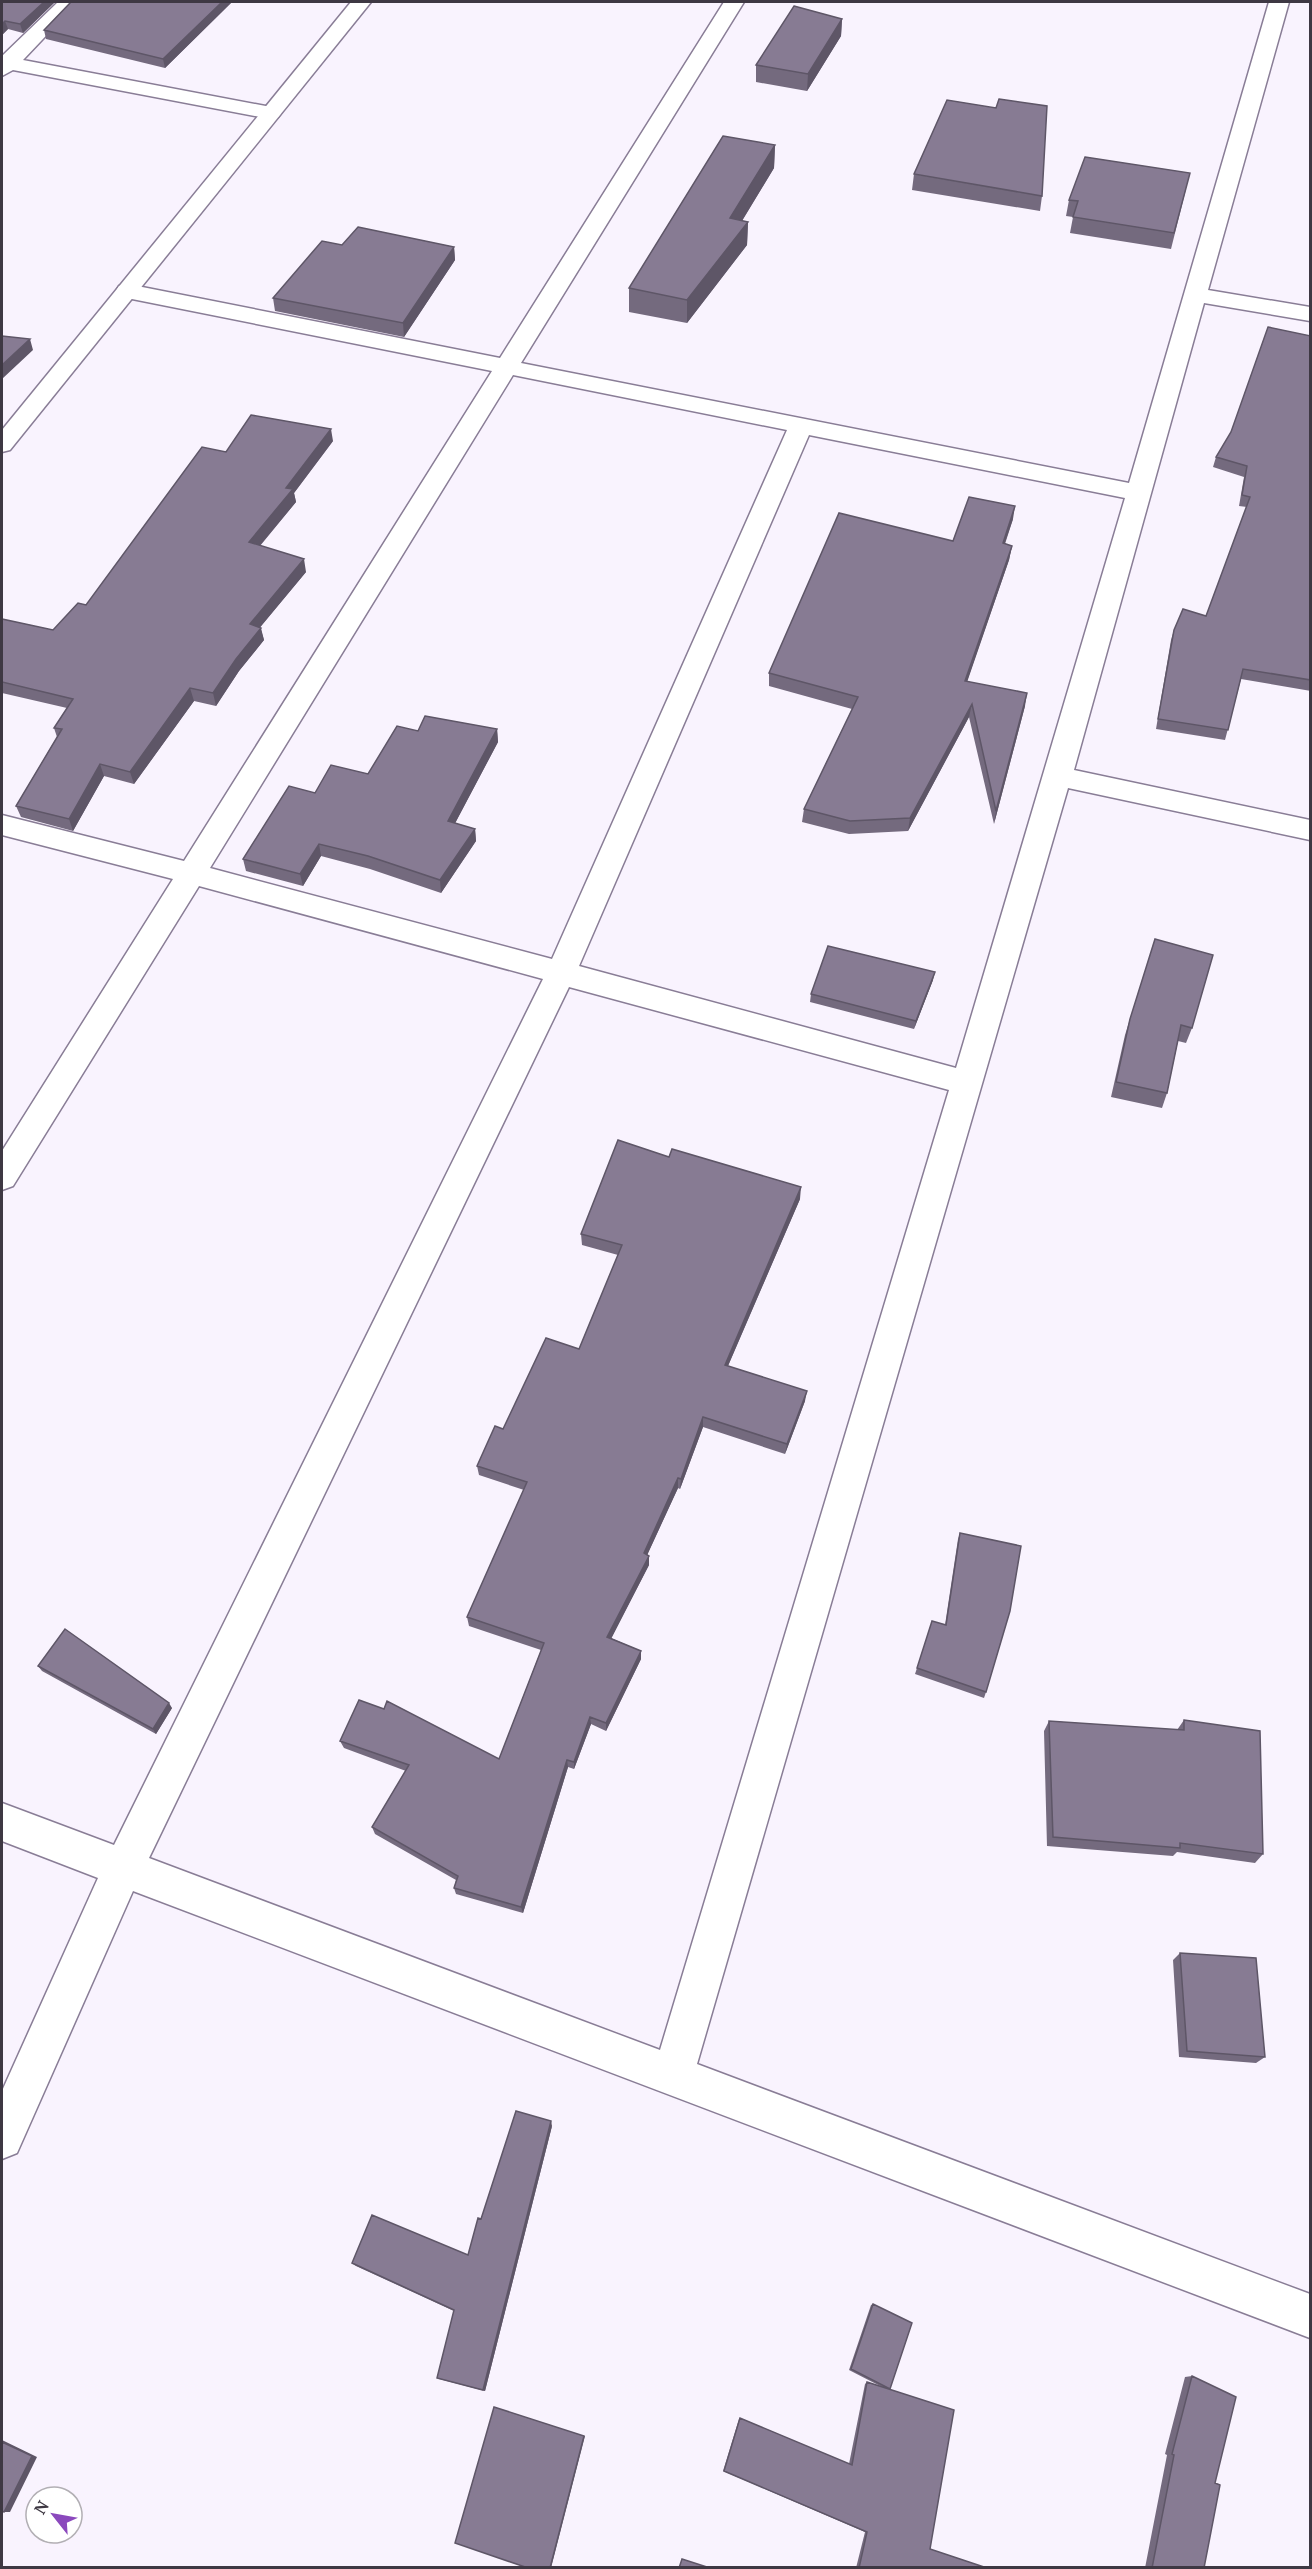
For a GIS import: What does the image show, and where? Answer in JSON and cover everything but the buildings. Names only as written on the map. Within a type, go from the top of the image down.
[{"type":"street","points":[[4,65],[68,2]]},
{"type":"street","points":[[4,438],[362,2]]},
{"type":"street","points":[[2,1178],[734,2]]},
{"type":"street","points":[[673,2075],[1058,776],[1279,2]]},
{"type":"street","points":[[4,65],[271,113]]},
{"type":"street","points":[[127,291],[1138,493]]},
{"type":"street","points":[[1195,295],[1311,314]]},
{"type":"street","points":[[2,2138],[123,1868],[561,973],[801,426]]},
{"type":"street","points":[[1058,776],[1311,830]]},
{"type":"street","points":[[2,825],[191,873],[968,1083]]},
{"type":"street","points":[[2,1822],[1311,2316]]}]
